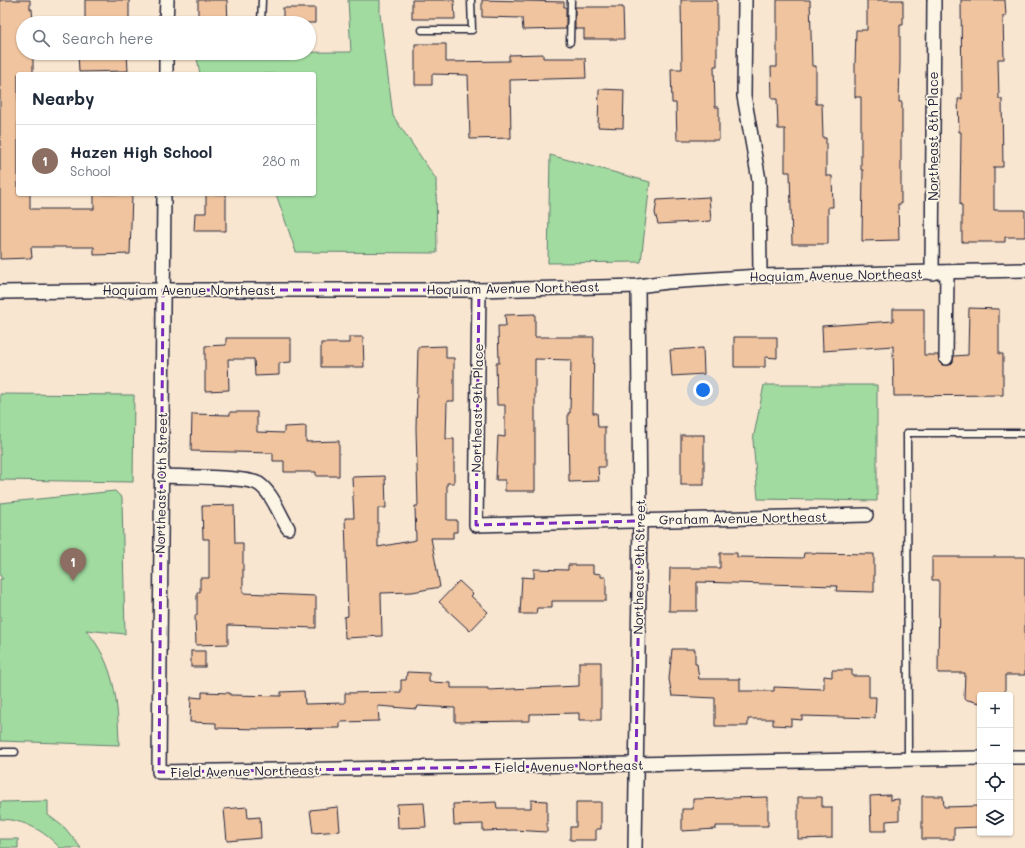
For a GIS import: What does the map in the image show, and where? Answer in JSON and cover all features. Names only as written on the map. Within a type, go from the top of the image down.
[{"type":"street","points":[[166,16],[167,0]]},
{"type":"street","points":[[745,0],[744,96],[758,180],[760,276]]},
{"type":"street","name":"Northeast 8th Place","points":[[932,273],[934,0]]},
{"type":"street","points":[[166,60],[166,72]]},
{"type":"street","name":"Northeast 10th Street","points":[[159,772],[164,196]]},
{"type":"street","name":"Hoquiam Avenue Northeast","points":[[0,292],[163,290],[479,290],[638,286],[666,282],[760,276],[1025,270]]},
{"type":"street","points":[[946,358],[947,272]]},
{"type":"street","name":"Northeast 9th Street","points":[[635,848],[640,521],[638,286]]},
{"type":"street","name":"Northeast 9th Place","points":[[476,525],[479,290]]},
{"type":"street","points":[[161,476],[236,479],[259,484],[273,499],[288,528]]},
{"type":"street","name":"Graham Avenue Northeast","points":[[476,525],[866,515]]},
{"type":"street","points":[[1013,757],[1025,757]]},
{"type":"street","name":"Field Avenue Northeast","points":[[159,772],[977,758]]},
{"type":"lane","points":[[261,16],[262,0]]},
{"type":"lane","points":[[422,30],[472,30],[471,0]]},
{"type":"lane","points":[[570,42],[571,0]]},
{"type":"lane","points":[[908,759],[907,433],[1025,433]]},
{"type":"lane","points":[[0,752],[15,752]]},
{"type":"highlighted area","points":[[163,290],[479,290],[476,525],[640,521],[636,765],[159,772]]},
{"type":"green space","points":[[348,0],[380,0],[380,14],[393,116],[436,179],[437,253],[296,252],[277,196],[316,196],[316,72],[200,72],[197,60],[316,60],[316,52],[351,52]]},
{"type":"green space","points":[[550,155],[650,182],[641,262],[548,263]]},
{"type":"green space","points":[[764,385],[877,385],[877,501],[758,499],[753,440]]},
{"type":"green space","points":[[0,394],[134,395],[133,482],[0,480]]},
{"type":"green space","points":[[115,491],[122,498],[125,634],[86,630],[96,643],[109,670],[118,714],[119,745],[0,741],[0,579],[3,579],[0,576],[0,503]]},
{"type":"green space","points":[[48,801],[48,815],[65,828],[81,848],[60,848],[47,836],[33,827],[18,821],[0,819],[0,802]]},
{"type":"green space","points":[[0,839],[18,839],[18,848],[0,848]]},
{"type":"building","points":[[0,0],[30,0],[30,9],[32,9],[32,16],[16,16],[16,60],[33,60],[33,72],[16,72],[16,196],[30,196],[30,209],[94,209],[94,196],[132,196],[130,254],[94,255],[94,247],[31,247],[32,258],[0,259]]},
{"type":"building","points":[[85,0],[129,0],[129,16],[85,16]]},
{"type":"building","points":[[198,0],[227,0],[228,16],[198,16]]},
{"type":"building","points":[[412,0],[454,0],[455,19],[412,19]]},
{"type":"building","points":[[482,0],[564,2],[564,7],[566,7],[566,29],[523,30],[522,18],[482,17]]},
{"type":"building","points":[[681,0],[717,0],[717,66],[714,66],[715,107],[719,107],[719,140],[677,140],[676,103],[672,103],[671,69],[682,69]]},
{"type":"building","points":[[777,0],[810,0],[812,66],[816,66],[816,104],[822,104],[823,138],[826,138],[826,176],[832,176],[833,207],[828,207],[828,244],[792,244],[790,172],[785,172],[785,129],[778,129],[777,99],[772,99],[771,67],[777,67]]},
{"type":"building","points":[[867,0],[903,0],[903,25],[900,25],[899,102],[902,102],[902,133],[901,204],[898,204],[899,240],[862,241],[863,170],[861,170],[861,97],[855,97],[855,66],[856,30],[867,30]]},
{"type":"building","points":[[961,0],[1005,0],[1006,16],[1003,16],[1004,59],[998,59],[999,99],[1002,99],[1003,167],[994,167],[994,210],[1025,210],[1025,237],[1005,237],[1005,242],[962,242],[962,205],[960,205],[961,132],[959,132],[958,99],[962,99]]},
{"type":"building","points":[[575,7],[623,7],[624,39],[584,39],[584,29],[575,29]]},
{"type":"building","points":[[283,8],[315,8],[315,16],[283,16]]},
{"type":"building","points":[[415,44],[446,44],[446,62],[509,61],[509,55],[543,54],[543,58],[585,58],[586,78],[510,80],[511,138],[470,139],[468,75],[432,74],[432,85],[415,85]]},
{"type":"building","points":[[78,60],[127,60],[128,71],[79,72]]},
{"type":"building","points":[[599,89],[624,90],[623,128],[598,127]]},
{"type":"building","points":[[206,196],[226,196],[226,231],[194,231],[195,213],[206,213]]},
{"type":"building","points":[[709,197],[711,221],[658,224],[655,213],[657,200]]},
{"type":"building","points":[[969,308],[999,309],[999,354],[1003,354],[1003,395],[894,396],[893,346],[823,351],[822,326],[893,321],[893,309],[924,309],[924,355],[938,355],[939,362],[942,365],[950,365],[953,362],[954,356],[968,355]]},
{"type":"building","points":[[535,314],[535,337],[594,337],[593,413],[597,413],[598,427],[605,427],[605,467],[598,467],[599,481],[569,482],[568,413],[570,413],[571,360],[535,359],[535,491],[505,491],[505,480],[496,480],[498,436],[505,437],[505,405],[497,405],[496,363],[499,363],[498,326],[506,326],[505,315]]},
{"type":"building","points":[[349,337],[363,337],[364,367],[321,367],[321,343],[349,343]]},
{"type":"building","points":[[734,337],[777,337],[777,358],[765,357],[765,367],[734,367]]},
{"type":"building","points":[[226,338],[291,338],[291,362],[279,363],[279,375],[255,376],[254,359],[228,359],[229,390],[205,391],[205,346],[226,345]]},
{"type":"building","points":[[446,346],[446,358],[454,358],[454,401],[447,401],[446,439],[454,439],[454,483],[447,483],[447,520],[457,520],[457,532],[453,532],[453,538],[431,538],[440,587],[412,592],[381,593],[382,636],[345,638],[344,617],[348,616],[345,518],[354,518],[352,477],[385,476],[386,508],[378,508],[378,547],[416,540],[415,506],[418,506],[416,428],[418,347]]},
{"type":"building","points":[[703,348],[704,374],[672,376],[670,350]]},
{"type":"building","points":[[230,412],[257,412],[257,432],[284,433],[284,427],[306,426],[306,442],[339,441],[339,476],[316,476],[316,472],[284,472],[284,461],[273,461],[273,453],[191,451],[192,414],[230,415]]},
{"type":"building","points":[[681,435],[704,435],[704,485],[681,485]]},
{"type":"building","points":[[234,505],[235,543],[243,543],[243,593],[316,596],[316,628],[228,625],[228,644],[196,645],[195,615],[197,615],[197,592],[200,592],[200,578],[209,578],[209,539],[203,539],[202,506]]},
{"type":"building","points":[[720,553],[737,553],[737,557],[803,558],[804,553],[874,554],[874,592],[836,591],[837,586],[697,582],[697,611],[669,611],[670,568],[720,568]]},
{"type":"building","points":[[932,557],[1025,557],[1025,675],[1005,675],[1005,692],[977,692],[977,702],[964,699],[965,673],[938,673],[939,580],[932,580]]},
{"type":"building","points":[[568,565],[593,565],[593,573],[601,574],[601,577],[606,577],[606,601],[552,601],[552,608],[537,608],[536,614],[520,614],[522,577],[534,578],[534,569],[568,570]]},
{"type":"building","points":[[459,581],[473,594],[471,596],[488,612],[470,631],[439,602]]},
{"type":"building","points":[[672,649],[695,649],[695,664],[697,664],[699,679],[740,679],[740,691],[774,691],[774,687],[824,689],[824,676],[832,677],[832,670],[852,670],[852,676],[869,676],[869,697],[876,697],[875,718],[802,716],[802,720],[791,719],[791,726],[773,725],[773,719],[748,719],[748,726],[715,726],[715,698],[672,696],[669,679]]},
{"type":"building","points":[[191,651],[205,651],[205,667],[191,667]]},
{"type":"building","points":[[579,662],[601,662],[601,720],[579,720],[579,713],[530,714],[530,721],[455,722],[455,708],[418,706],[417,709],[378,706],[379,721],[340,722],[340,728],[216,728],[216,723],[190,722],[191,697],[202,698],[202,692],[230,693],[230,695],[281,696],[281,692],[304,691],[305,704],[345,703],[345,693],[401,692],[401,680],[406,680],[407,672],[429,673],[429,682],[451,683],[451,688],[488,688],[488,690],[579,686]]},
{"type":"building","points":[[890,795],[890,800],[899,799],[899,820],[886,821],[886,831],[871,831],[870,796]]},
{"type":"building","points":[[922,796],[943,796],[944,807],[977,806],[977,827],[954,828],[954,839],[922,839]]},
{"type":"building","points":[[768,797],[768,826],[716,826],[716,829],[682,831],[682,809],[693,809],[693,799]]},
{"type":"building","points":[[798,797],[822,797],[822,807],[832,807],[832,838],[798,839]]},
{"type":"building","points":[[531,800],[547,801],[547,832],[514,830],[483,831],[483,824],[454,825],[453,804],[496,802],[497,808],[531,808]]},
{"type":"building","points":[[576,802],[601,802],[601,829],[596,829],[596,840],[570,840],[570,827],[576,827]]},
{"type":"building","points":[[424,803],[426,827],[398,828],[397,804]]},
{"type":"building","points":[[247,807],[248,818],[260,817],[261,838],[227,841],[224,809]]},
{"type":"building","points":[[338,807],[340,831],[313,833],[310,810]]},
{"type":"place","name":"Hazen High School","points":[[73,581]]}]
